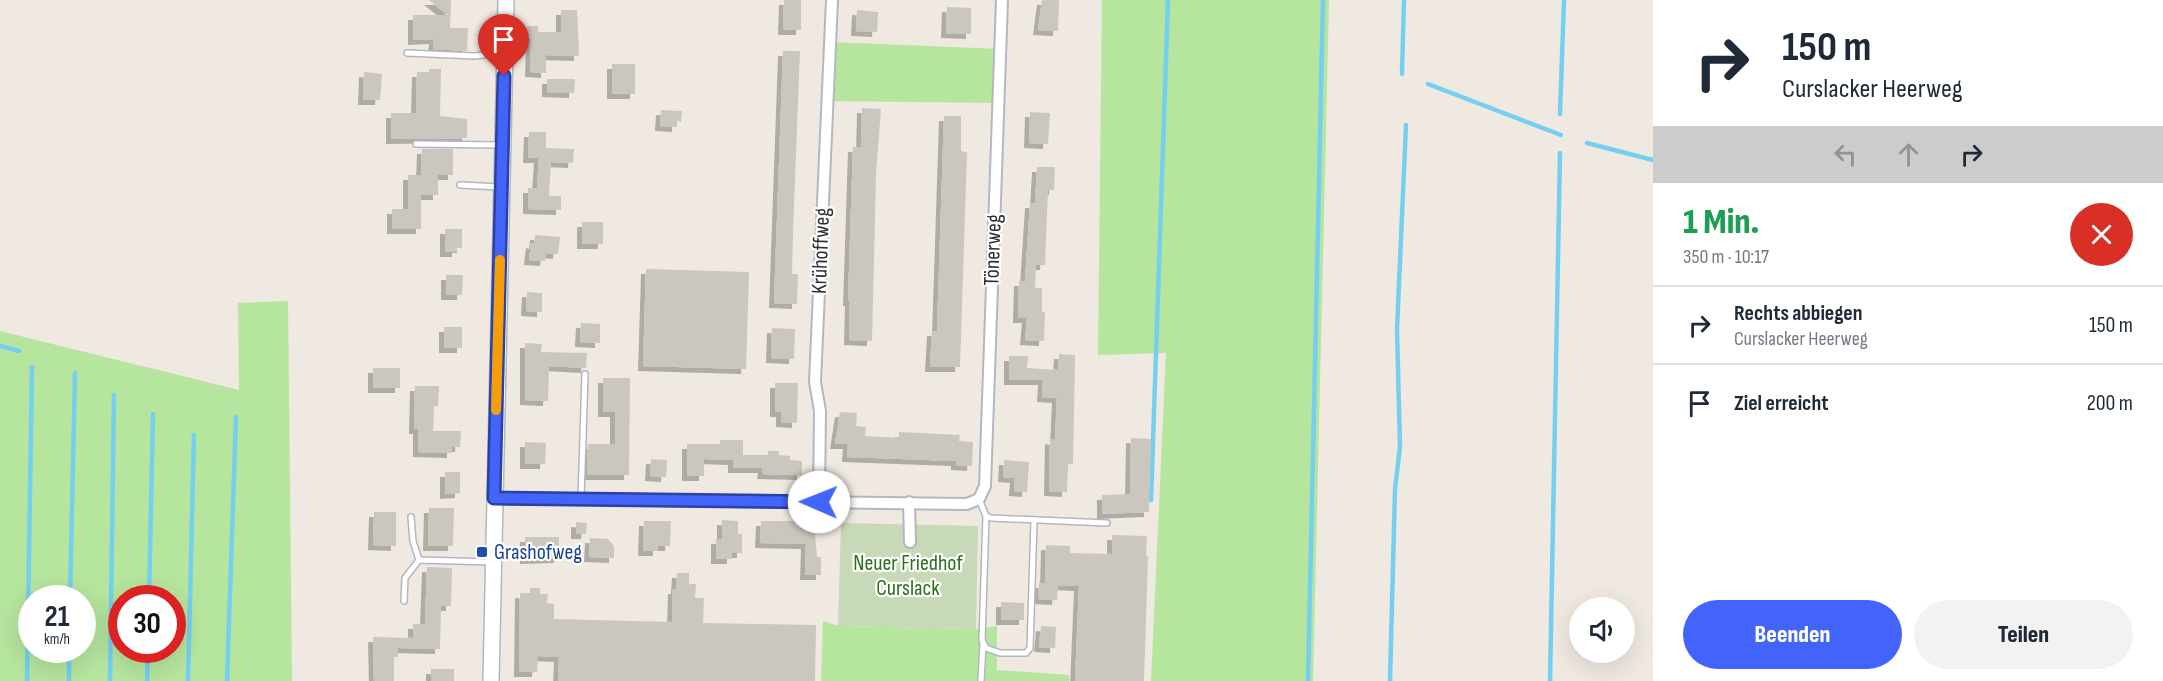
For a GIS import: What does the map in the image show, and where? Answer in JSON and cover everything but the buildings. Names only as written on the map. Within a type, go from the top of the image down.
[{"type":"main road","points":[[491,681],[506,0]]},
{"type":"street","name":"Krühoffweg","points":[[819,502],[820,411],[815,382],[832,0]]},
{"type":"street","name":"Tönerweg","points":[[979,499],[985,486],[1002,0]]},
{"type":"street","points":[[494,498],[967,504],[979,499]]},
{"type":"street","points":[[909,502],[910,542]]},
{"type":"lane","points":[[407,53],[474,56],[504,53]]},
{"type":"lane","points":[[416,144],[502,146]]},
{"type":"lane","points":[[460,185],[501,186]]},
{"type":"lane","points":[[581,499],[585,374]]},
{"type":"lane","points":[[979,499],[986,516],[981,681]]},
{"type":"lane","points":[[986,516],[1034,521],[1107,523]]},
{"type":"lane","points":[[411,517],[413,541],[418,560]]},
{"type":"lane","points":[[983,644],[990,651],[1000,653],[1029,651],[1034,521]]},
{"type":"lane","points":[[418,560],[493,562]]},
{"type":"lane","points":[[404,601],[405,578],[418,560]]},
{"type":"green space","points":[[1102,0],[1329,0],[1313,681],[1151,681],[1166,353],[1098,355]]},
{"type":"green space","points":[[830,42],[1001,49],[999,103],[826,101]]},
{"type":"green space","points":[[288,301],[292,681],[0,681],[0,331],[239,390],[238,303]]},
{"type":"green space","name":"Neuer Friedhof Curslack","points":[[841,523],[978,526],[976,629],[838,626]]},
{"type":"green space","points":[[823,621],[838,626],[976,629],[997,626],[997,670],[1069,675],[1069,681],[821,681]]},
{"type":"waterway","points":[[1151,500],[1168,0]]},
{"type":"waterway","points":[[1308,681],[1323,0]]},
{"type":"waterway","points":[[1402,74],[1404,0]]},
{"type":"waterway","points":[[1560,114],[1564,0]]},
{"type":"waterway","points":[[1428,84],[1561,135]]},
{"type":"waterway","points":[[1390,681],[1395,489],[1400,447],[1397,330],[1406,125]]},
{"type":"waterway","points":[[1587,143],[1653,160]]},
{"type":"waterway","points":[[1550,681],[1560,153]]},
{"type":"waterway","points":[[0,346],[19,351]]},
{"type":"waterway","points":[[27,681],[32,367]]},
{"type":"waterway","points":[[70,585],[75,373]]},
{"type":"waterway","points":[[110,681],[114,395]]},
{"type":"waterway","points":[[149,585],[153,414]]},
{"type":"waterway","points":[[227,681],[236,417]]},
{"type":"waterway","points":[[188,681],[194,435]]},
{"type":"waterway","points":[[69,663],[69,681]]},
{"type":"waterway","points":[[147,681],[148,663]]},
{"type":"slow traffic","points":[[496,410],[500,260]]},
{"type":"place","name":"Grashofweg","points":[[482,552]]},
{"type":"route","points":[[504,76],[494,498],[819,502]]}]
